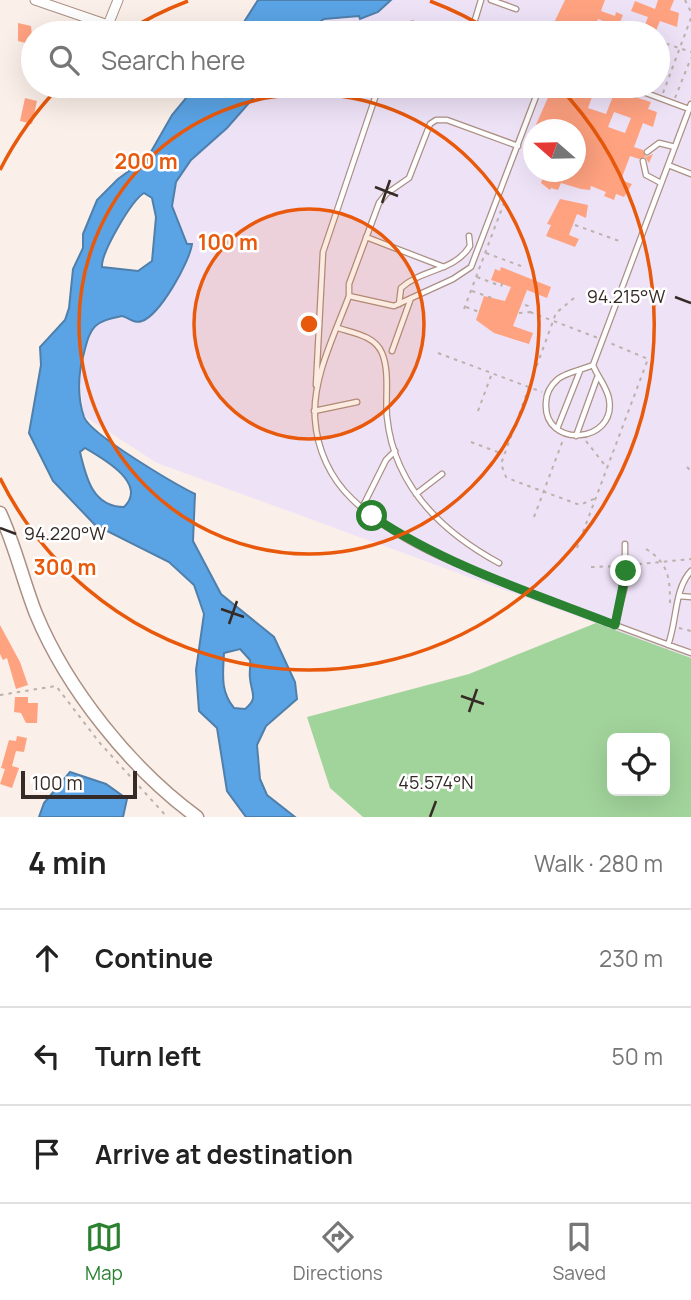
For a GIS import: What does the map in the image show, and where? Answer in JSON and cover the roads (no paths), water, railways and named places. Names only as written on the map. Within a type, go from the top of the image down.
[{"type":"street","points":[[35,0],[96,21]]},
{"type":"street","points":[[110,21],[118,0]]},
{"type":"street","points":[[0,513],[20,571]]},
{"type":"street","points":[[0,529],[52,647],[91,709],[175,801],[197,817]]},
{"type":"lane","points":[[475,21],[481,0]]},
{"type":"lane","points":[[491,0],[516,9]]},
{"type":"lane","points":[[375,98],[323,252],[314,411],[324,458],[338,483],[362,508],[393,530],[472,570],[691,653]]},
{"type":"lane","points":[[349,296],[387,306],[399,304],[453,279],[471,267],[535,98]]},
{"type":"lane","points":[[593,365],[558,378],[547,396],[547,416],[557,429],[576,436],[592,433],[607,419],[609,398],[593,365],[690,106],[665,98]]},
{"type":"lane","points":[[316,393],[366,237],[386,194],[409,178],[430,124],[436,120],[447,120],[517,146]]},
{"type":"lane","points":[[647,152],[659,143],[675,147]]},
{"type":"lane","points":[[643,161],[646,174],[661,183]]},
{"type":"lane","points":[[668,165],[691,174]]},
{"type":"lane","points":[[399,304],[399,291],[406,283],[426,271],[454,264],[467,251],[471,242],[469,236]]},
{"type":"lane","points":[[366,237],[445,267]]},
{"type":"lane","points":[[392,351],[411,298]]},
{"type":"lane","points":[[338,328],[369,339],[382,353],[387,420],[394,452],[415,494],[455,535],[499,563]]},
{"type":"lane","points":[[557,429],[580,370]]},
{"type":"lane","points":[[576,436],[597,378]]},
{"type":"lane","points":[[314,411],[357,402]]},
{"type":"lane","points":[[362,508],[386,460],[394,452]]},
{"type":"lane","points":[[415,494],[442,474]]},
{"type":"lane","points":[[615,625],[625,586],[625,544]]},
{"type":"lane","points":[[668,645],[675,627],[679,596],[685,578],[691,571]]},
{"type":"lane","points":[[679,596],[691,597]]},
{"type":"water","points":[[258,0],[391,0],[378,12],[360,19],[359,16],[321,21],[245,21]]},
{"type":"water","points":[[186,98],[253,98],[227,128],[191,160],[176,182],[172,206],[187,244],[192,244],[173,287],[157,309],[142,321],[122,316],[95,326],[86,344],[79,385],[84,417],[90,425],[135,458],[195,494],[193,541],[221,594],[274,637],[295,682],[297,699],[266,726],[257,745],[260,779],[267,795],[295,817],[246,817],[227,791],[217,728],[199,711],[196,670],[204,614],[194,585],[169,562],[95,525],[53,481],[29,433],[41,365],[40,347],[65,320],[73,269],[83,248],[83,234],[97,200],[118,179],[148,157],[172,115]],"holes":[[[144,193],[152,198],[156,217],[152,261],[138,271],[102,267],[106,251],[132,206]],[[85,448],[112,465],[127,481],[131,490],[130,498],[124,507],[105,502],[93,489],[80,452]],[[240,649],[250,660],[253,695],[252,702],[245,709],[234,708],[226,695],[223,682],[224,653]]]},
{"type":"water","points":[[70,772],[106,784],[127,799],[123,817],[39,817],[44,803]]}]
